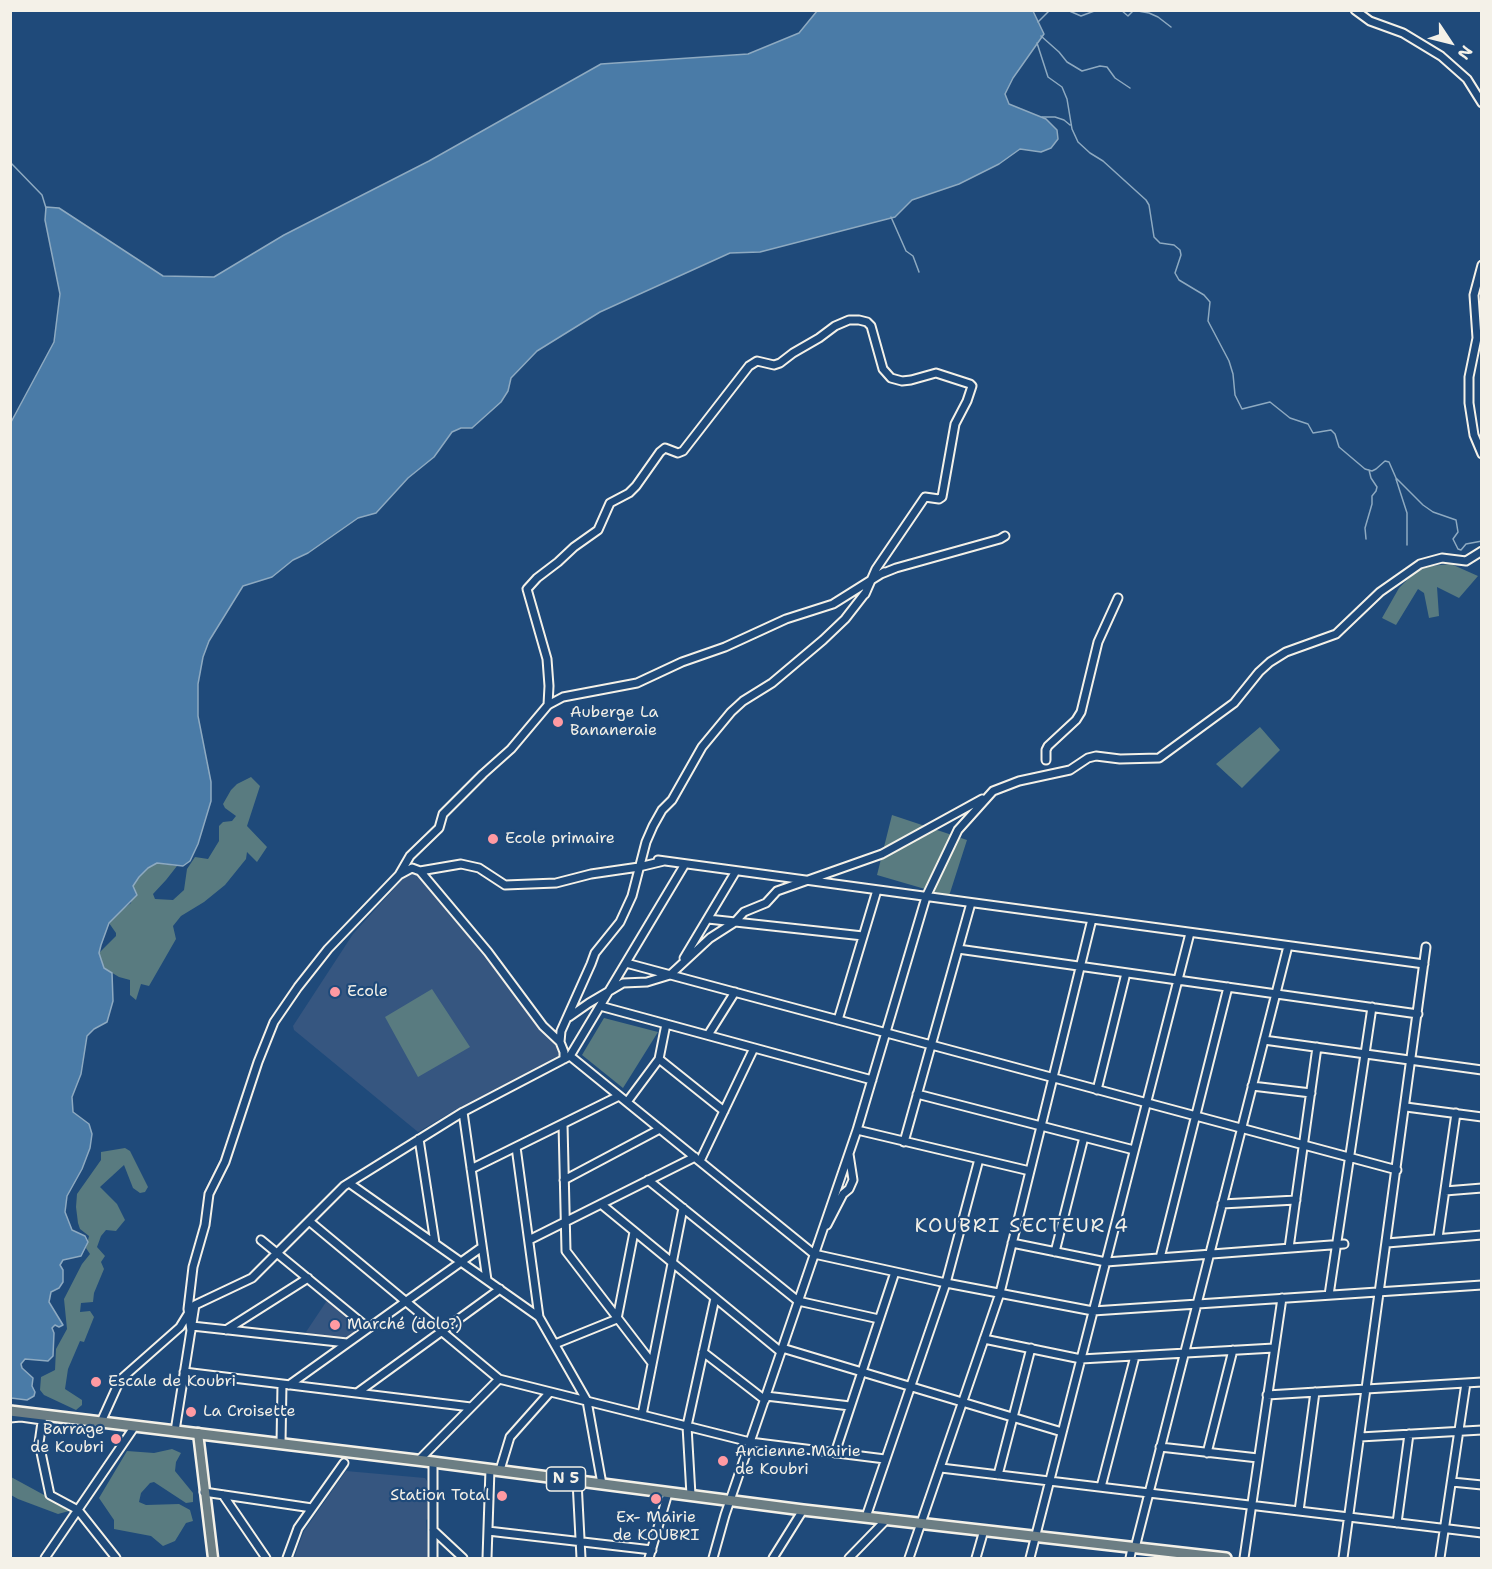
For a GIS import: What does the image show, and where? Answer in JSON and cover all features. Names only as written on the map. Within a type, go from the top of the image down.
[{"type":"highway","name":"N 5","points":[[10,1411],[42,1417],[198,1433],[501,1470],[803,1510],[1227,1558]]},
{"type":"main road","points":[[198,1433],[213,1558]]},
{"type":"street","points":[[1355,10],[1370,21],[1403,33],[1441,56],[1467,79],[1482,103]]},
{"type":"street","points":[[1482,265],[1474,295],[1478,338],[1469,377],[1469,403],[1474,435],[1482,454]]},
{"type":"street","points":[[548,705],[547,659],[527,589],[574,547],[598,530],[610,503],[636,486],[664,448],[678,453],[683,451],[749,366],[757,361],[774,365],[780,363],[835,326],[849,320],[867,322],[871,326],[883,369],[891,378],[902,381],[911,380],[936,373],[972,386],[968,401],[955,424],[942,497],[939,499],[925,497],[876,569],[865,594]]},
{"type":"street","points":[[191,1328],[188,1314],[193,1267],[205,1225],[209,1194],[225,1162],[258,1062],[274,1022],[328,949],[399,875],[410,856],[439,828],[443,814],[511,749],[548,705],[563,697],[637,683],[786,619],[833,604],[884,572],[1005,536]]},
{"type":"street","points":[[567,1019],[623,983],[647,982],[672,975],[710,939],[735,922],[744,912],[766,903],[777,891],[882,854],[993,791],[1019,782],[1070,770],[1088,758],[1096,756],[1120,759],[1159,758],[1234,703],[1270,662],[1286,652],[1336,634],[1372,599],[1419,564],[1442,558],[1466,561],[1482,551]]},
{"type":"street","points":[[560,1042],[561,1031],[595,953],[620,922],[632,896],[646,842],[653,826],[662,810],[672,800],[688,769],[713,732],[743,701],[772,683],[823,640],[845,619],[884,572]]},
{"type":"street","points":[[1046,760],[1048,746],[1076,720],[1081,712],[1098,642],[1118,598]]},
{"type":"street","points":[[713,1558],[750,1442],[857,1130],[926,897],[958,830],[993,791]]},
{"type":"street","points":[[420,871],[461,864],[478,868],[505,885],[556,883],[661,861],[1424,964]]},
{"type":"street","points":[[175,1431],[195,1305],[252,1278],[349,1183],[463,1112],[567,1057],[685,864]]},
{"type":"street","points":[[399,875],[412,868],[420,871],[488,952],[543,1026],[560,1042],[567,1057],[627,1102],[814,1254],[946,1283],[1093,1311],[1482,1285]]},
{"type":"street","points":[[680,966],[736,871]]},
{"type":"street","points":[[838,1020],[877,890]]},
{"type":"street","points":[[904,1142],[970,903]]},
{"type":"street","points":[[708,919],[863,936]]},
{"type":"street","points":[[909,1558],[1000,1293],[1092,920]]},
{"type":"street","points":[[1030,1558],[1190,933]]},
{"type":"street","points":[[1130,1558],[1149,1493],[1288,946]]},
{"type":"street","points":[[1343,1558],[1426,947]]},
{"type":"street","points":[[958,949],[1418,1014]]},
{"type":"street","points":[[626,963],[1397,1170]]},
{"type":"street","points":[[1097,1090],[1126,973]]},
{"type":"street","points":[[1160,1258],[1228,987]]},
{"type":"street","points":[[708,1035],[735,992]]},
{"type":"street","points":[[600,1006],[872,1080]]},
{"type":"street","points":[[1329,1295],[1340,1244],[1349,1158],[1372,1007]]},
{"type":"street","points":[[627,1102],[659,1059],[666,1024]]},
{"type":"street","points":[[1264,1040],[1482,1070]]},
{"type":"street","points":[[1289,1248],[1317,1047]]},
{"type":"street","points":[[529,1240],[648,1180],[697,1159],[724,1111],[754,1048]]},
{"type":"street","points":[[659,1059],[724,1111]]},
{"type":"street","points":[[1252,1086],[1311,1093]]},
{"type":"street","points":[[917,1094],[1134,1150]]},
{"type":"street","points":[[471,1170],[619,1096]]},
{"type":"street","points":[[1406,1107],[1482,1117]]},
{"type":"street","points":[[463,1112],[487,1280]]},
{"type":"street","points":[[1438,1238],[1456,1113]]},
{"type":"street","points":[[563,1124],[566,1251],[652,1363]]},
{"type":"street","points":[[564,1180],[660,1129]]},
{"type":"street","points":[[857,1130],[1030,1171]]},
{"type":"street","points":[[1055,1252],[1084,1137]]},
{"type":"street","points":[[419,1139],[435,1243]]},
{"type":"street","points":[[516,1147],[539,1317],[587,1401],[602,1484]]},
{"type":"street","points":[[821,1235],[853,1180],[849,1154]]},
{"type":"street","points":[[866,1517],[946,1283],[979,1160]]},
{"type":"street","points":[[648,1180],[798,1301],[879,1319]]},
{"type":"street","points":[[349,1183],[539,1317]]},
{"type":"street","points":[[1445,1191],[1482,1188]]},
{"type":"street","points":[[1222,1204],[1296,1200]]},
{"type":"street","points":[[601,1204],[781,1350],[1062,1431]]},
{"type":"street","points":[[642,1415],[683,1208]]},
{"type":"street","points":[[309,1221],[499,1379],[750,1442],[885,1459]]},
{"type":"street","points":[[617,1319],[634,1232]]},
{"type":"street","points":[[1387,1242],[1482,1235]]},
{"type":"street","points":[[261,1240],[368,1328]]},
{"type":"street","points":[[1012,1244],[1106,1262],[1340,1244]]},
{"type":"street","points":[[285,1384],[482,1247]]},
{"type":"street","points":[[835,1452],[895,1272]]},
{"type":"street","points":[[226,1330],[308,1278]]},
{"type":"street","points":[[357,1393],[500,1289]]},
{"type":"street","points":[[691,1495],[687,1426],[715,1298]]},
{"type":"street","points":[[1244,1558],[1282,1298]]},
{"type":"street","points":[[101,1422],[120,1380],[180,1327],[188,1314],[195,1309]]},
{"type":"street","points":[[555,1344],[617,1319]]},
{"type":"street","points":[[191,1328],[347,1343]]},
{"type":"street","points":[[984,1339],[1081,1359],[1274,1348]]},
{"type":"street","points":[[998,1475],[1031,1348]]},
{"type":"street","points":[[1207,1452],[1233,1350]]},
{"type":"street","points":[[703,1352],[765,1398],[850,1406]]},
{"type":"street","points":[[1101,1487],[1135,1356]]},
{"type":"street","points":[[184,1372],[471,1407]]},
{"type":"street","points":[[419,1460],[499,1379]]},
{"type":"street","points":[[1267,1395],[1482,1382]]},
{"type":"street","points":[[1440,1558],[1466,1383]]},
{"type":"street","points":[[281,1443],[285,1384]]},
{"type":"street","points":[[501,1470],[510,1437],[550,1392]]},
{"type":"street","points":[[1299,1511],[1315,1392]]},
{"type":"street","points":[[10,1418],[42,1417],[39,1443],[50,1495],[78,1510],[116,1558]]},
{"type":"street","points":[[45,1558],[135,1426]]},
{"type":"street","points":[[1360,1437],[1482,1430]]},
{"type":"street","points":[[1397,1522],[1409,1434]]},
{"type":"street","points":[[1160,1447],[1258,1458]]},
{"type":"street","points":[[433,1462],[433,1558]]},
{"type":"street","points":[[287,1558],[298,1528],[344,1463]]},
{"type":"street","points":[[941,1468],[1482,1533]]},
{"type":"street","points":[[487,1558],[490,1469]]},
{"type":"street","points":[[577,1481],[581,1558]]},
{"type":"street","points":[[1452,1482],[1482,1485]]},
{"type":"street","points":[[204,1492],[312,1508]]},
{"type":"street","points":[[488,1531],[580,1542],[650,1555],[668,1493]]},
{"type":"street","points":[[223,1495],[266,1558]]},
{"type":"street","points":[[773,1558],[803,1510]]},
{"type":"street","points":[[849,1558],[887,1519]]},
{"type":"street","points":[[433,1530],[463,1558]]},
{"type":"street","points":[[976,1558],[984,1530]]},
{"type":"shaded area","points":[[817,11],[1033,11],[1044,34],[1013,78],[1005,94],[1009,104],[1046,119],[1057,130],[1058,139],[1051,148],[1041,152],[1020,149],[999,164],[959,184],[912,200],[895,217],[760,252],[730,253],[600,312],[537,351],[511,378],[508,391],[501,402],[472,428],[461,428],[452,432],[434,457],[408,478],[376,513],[358,518],[308,553],[293,560],[272,577],[243,586],[209,641],[203,657],[198,684],[198,716],[211,782],[211,801],[198,844],[190,861],[183,866],[157,863],[139,877],[133,886],[137,895],[109,923],[101,945],[99,953],[104,968],[112,973],[113,1001],[107,1022],[87,1036],[81,1074],[72,1097],[73,1112],[89,1124],[92,1134],[90,1148],[82,1169],[67,1196],[65,1212],[72,1230],[85,1236],[88,1242],[81,1256],[63,1260],[60,1265],[63,1270],[63,1282],[59,1288],[51,1292],[49,1302],[63,1325],[59,1327],[55,1325],[52,1328],[54,1333],[53,1356],[48,1361],[25,1359],[21,1364],[22,1368],[33,1378],[34,1396],[27,1400],[11,1398],[10,424],[54,342],[60,294],[45,220],[46,207],[59,208],[163,276],[214,277],[284,235],[429,161],[601,64],[748,54],[799,33]]},
{"type":"shaded area","points":[[410,871],[416,871],[562,1054],[418,1132],[294,1030],[293,1026],[353,934]]},
{"type":"shaded area","points":[[330,1296],[368,1328],[347,1343],[302,1338]]},
{"type":"shaded area","points":[[346,1471],[425,1478],[427,1481],[428,1558],[294,1558],[304,1531]]},
{"type":"green space","points":[[1451,564],[1478,576],[1459,598],[1437,587],[1439,616],[1429,618],[1424,593],[1418,589],[1396,625],[1382,618],[1399,588],[1420,567]]},
{"type":"green space","points":[[1260,727],[1280,750],[1242,788],[1216,764]]},
{"type":"green space","points":[[251,777],[260,786],[247,826],[267,847],[257,862],[247,852],[246,859],[225,885],[204,902],[181,916],[173,926],[176,939],[149,986],[141,984],[136,1000],[130,995],[130,980],[119,977],[104,968],[99,953],[116,936],[109,923],[115,915],[131,903],[133,886],[139,877],[157,863],[177,866],[153,894],[155,899],[173,900],[184,890],[187,869],[195,857],[208,859],[219,841],[219,826],[223,822],[232,821],[236,816],[223,804],[231,790]]},
{"type":"green space","points":[[892,815],[967,840],[949,896],[877,875]]},
{"type":"green space","points":[[432,989],[470,1047],[418,1077],[385,1017]]},
{"type":"green space","points":[[604,1018],[658,1032],[623,1088],[582,1055]]},
{"type":"green space","points":[[125,1148],[130,1151],[148,1187],[145,1192],[140,1193],[133,1188],[124,1165],[100,1187],[117,1204],[125,1220],[116,1231],[106,1230],[101,1236],[97,1247],[105,1256],[101,1262],[104,1269],[94,1293],[93,1302],[81,1303],[80,1312],[90,1311],[94,1317],[84,1342],[80,1341],[68,1369],[65,1389],[82,1400],[82,1405],[76,1410],[44,1395],[40,1390],[41,1377],[55,1370],[56,1349],[67,1329],[64,1299],[82,1264],[90,1254],[86,1248],[89,1236],[80,1229],[78,1223],[77,1194],[101,1160],[101,1152]]},
{"type":"green space","points":[[172,1449],[181,1453],[176,1462],[175,1471],[193,1493],[193,1502],[186,1503],[154,1482],[150,1483],[141,1493],[139,1502],[146,1505],[179,1504],[190,1510],[193,1521],[186,1523],[175,1541],[163,1546],[151,1536],[114,1529],[114,1520],[99,1498],[127,1451],[154,1453]]},
{"type":"green space","points":[[11,1477],[68,1508],[69,1511],[58,1514],[11,1495]]},
{"type":"waterway","points":[[1038,22],[1050,10]]},
{"type":"waterway","points":[[1067,10],[1081,16],[1097,10]]},
{"type":"waterway","points":[[1121,10],[1128,16],[1133,11],[1149,13],[1171,27]]},
{"type":"waterway","points":[[1041,36],[1067,62],[1082,71],[1100,66],[1107,67],[1115,78],[1130,88]]},
{"type":"waterway","points":[[1037,43],[1048,77],[1062,87],[1067,99],[1072,129],[1078,142],[1146,200],[1149,205],[1154,237],[1160,243],[1174,245],[1180,250],[1181,255],[1175,273],[1179,280],[1204,295],[1210,302],[1208,321],[1229,361],[1235,395],[1242,409],[1270,402],[1290,418],[1308,424],[1313,433],[1331,430],[1335,434],[1339,447],[1365,469],[1372,471],[1385,461],[1389,462],[1396,478],[1423,505],[1433,512],[1456,520],[1458,532],[1453,539],[1458,549],[1461,550],[1466,544],[1482,541]]},
{"type":"waterway","points":[[1042,117],[1055,117],[1070,125]]},
{"type":"waterway","points":[[10,162],[42,195],[46,208]]},
{"type":"waterway","points":[[891,217],[906,251],[913,256],[919,272]]},
{"type":"waterway","points":[[1366,539],[1365,528],[1372,496],[1377,487],[1369,470]]},
{"type":"waterway","points":[[1396,479],[1407,513],[1407,545]]},
{"type":"place","name":"Auberge La Bananeraie","points":[[558,722]]},
{"type":"place","name":"Ecole primaire","points":[[493,839]]},
{"type":"place","name":"Ecole","points":[[335,992]]},
{"type":"place","name":"Marché (dolo?)","points":[[335,1325]]},
{"type":"place","name":"Escale de Koubri","points":[[96,1382]]},
{"type":"place","name":"La Croisette","points":[[191,1412]]},
{"type":"place","name":"Barrage de Koubri","points":[[116,1439]]},
{"type":"place","name":"Ancienne Mairie de Koubri","points":[[723,1461]]},
{"type":"place","name":"Station Total","points":[[502,1496]]},
{"type":"place","name":"Ex- Mairie de KOUBRI","points":[[656,1499]]},
{"type":"district","name":"KOUBRI SECTEUR 4","points":[[1022,1227]]}]
